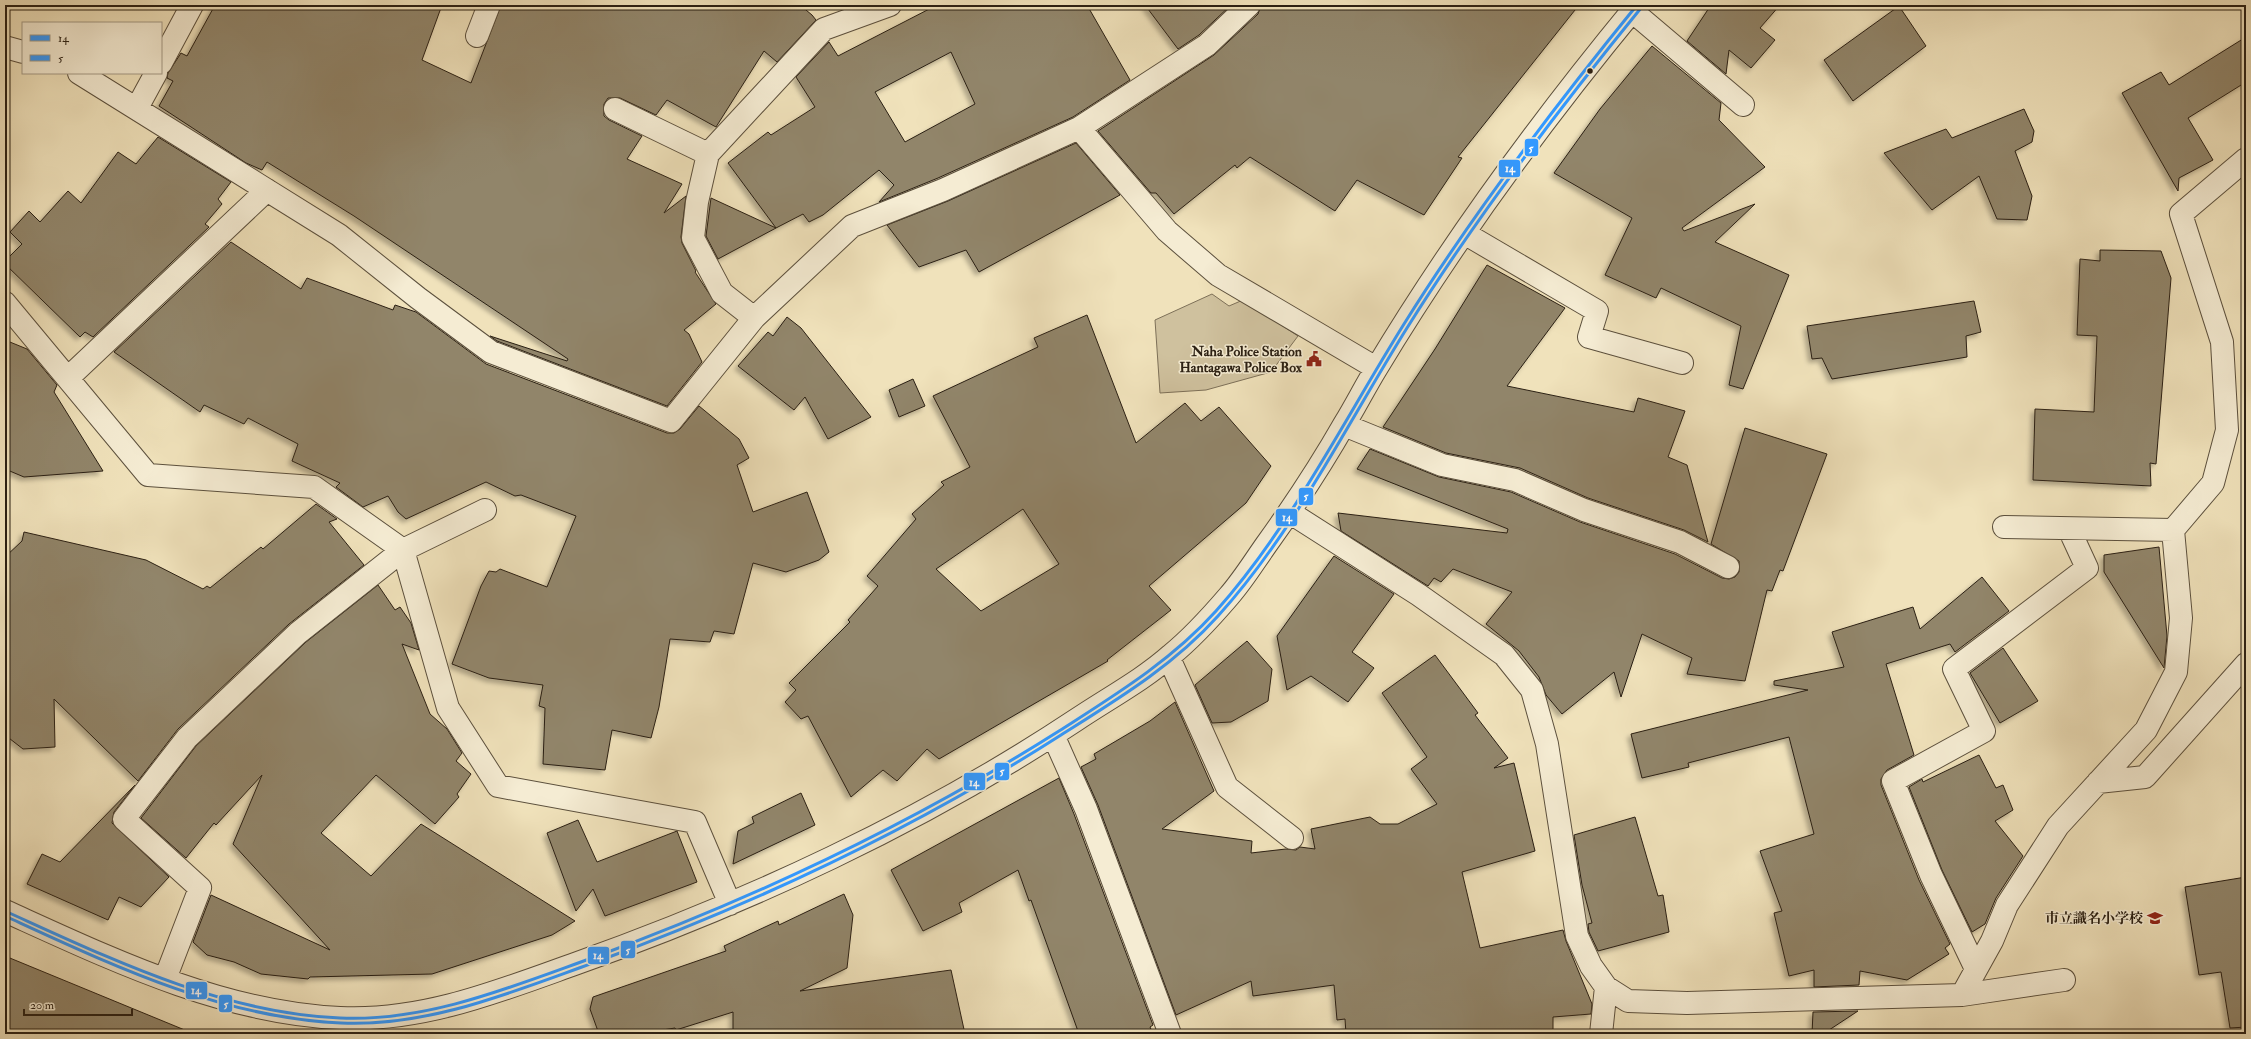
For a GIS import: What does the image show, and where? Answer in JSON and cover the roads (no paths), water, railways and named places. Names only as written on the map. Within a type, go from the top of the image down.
[{"type":"street","points":[[162,61],[192,5]]},
{"type":"street","points":[[477,36],[489,5]]},
{"type":"street","points":[[754,318],[722,293],[693,238],[697,202],[708,154],[824,29],[890,5]]},
{"type":"street","points":[[81,74],[339,235],[418,298],[491,352],[670,421],[754,318],[852,226],[943,190],[1079,128],[1207,45],[1249,5]]},
{"type":"street","points":[[5,911],[165,979],[211,995],[346,1026],[372,1018],[406,1014],[471,1001],[648,939],[730,904],[839,853],[997,770],[1053,735],[1168,658],[1205,623],[1236,589],[1290,512],[1344,425],[1376,368],[1464,233],[1522,148],[1634,8],[1743,105]]},
{"type":"street","points":[[5,47],[22,52]]},
{"type":"street","points":[[137,108],[155,74]]},
{"type":"street","points":[[615,109],[708,154]]},
{"type":"street","points":[[1079,128],[1167,231],[1218,275],[1376,368]]},
{"type":"street","points":[[1962,995],[1992,940],[2007,905],[2058,826],[2146,730],[2176,672],[2181,618],[2173,530],[2213,483],[2227,430],[2222,342],[2181,214],[2246,159]]},
{"type":"street","points":[[68,378],[267,190]]},
{"type":"street","points":[[1464,233],[1597,311],[1590,337],[1682,363]]},
{"type":"street","points":[[5,302],[148,475],[314,487],[403,550],[448,708],[498,786],[695,822],[730,904]]},
{"type":"street","points":[[1344,425],[1442,465],[1515,480],[1584,510],[1680,542],[1728,567]]},
{"type":"street","points":[[165,979],[200,888],[124,819],[187,738],[298,633],[403,550],[485,510]]},
{"type":"street","points":[[1290,512],[1419,595],[1504,655],[1532,690],[1547,744],[1577,936],[1591,966],[1606,987],[1628,1001],[1687,1003],[1962,995],[2064,980]]},
{"type":"street","points":[[2004,527],[2173,530]]},
{"type":"street","points":[[1976,969],[1931,875],[1893,781],[1984,731],[1954,670],[2087,568],[2069,529]]},
{"type":"street","points":[[1168,658],[1228,787],[1292,838]]},
{"type":"street","points":[[2098,782],[2145,777],[2246,664]]},
{"type":"street","points":[[1053,735],[1086,809],[1170,1034]]},
{"type":"street","points":[[1601,1034],[1606,987]]},
{"type":"place","name":"Naha Police Station Hantagawa Police Box","points":[[1314,359]]},
{"type":"place","name":"市立識名小学校","points":[[2155,918]]}]
